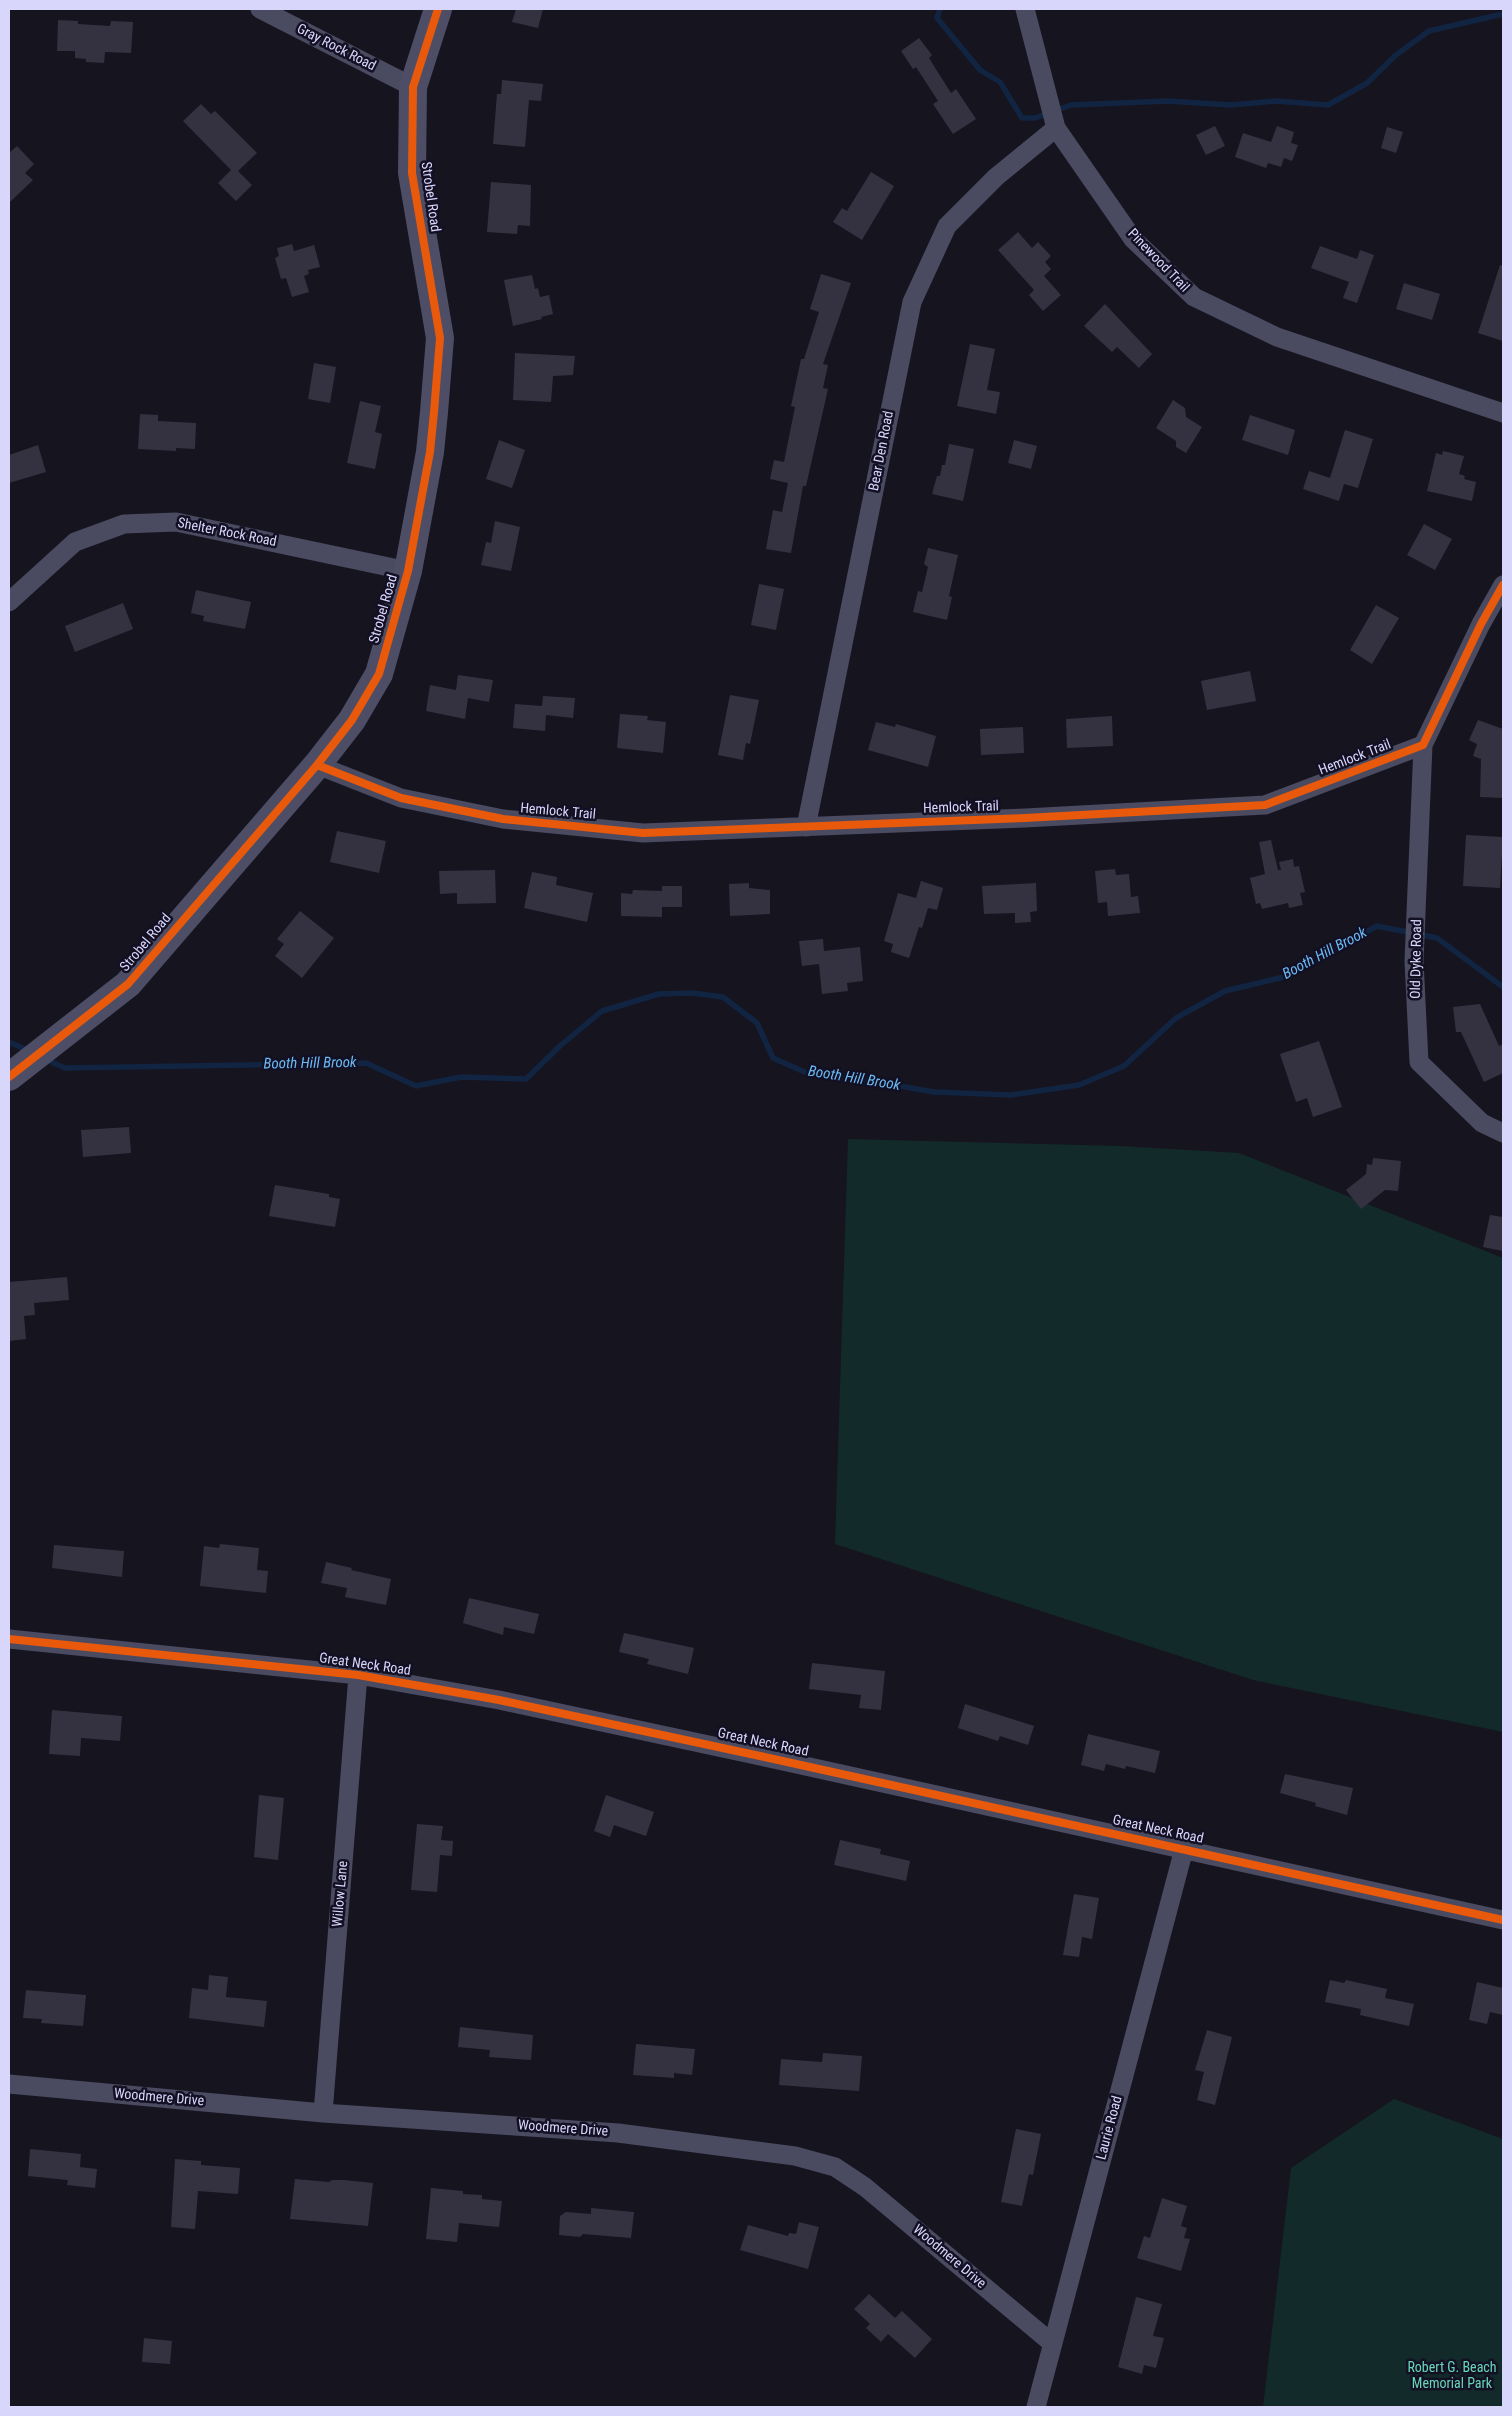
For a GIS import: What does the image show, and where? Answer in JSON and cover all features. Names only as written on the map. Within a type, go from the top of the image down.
[{"type":"street","name":"Gray Rock Road","points":[[260,9],[413,87]]},
{"type":"street","name":"Strobel Road","points":[[12,1075],[128,984],[317,764],[352,720],[379,674],[408,571],[430,452],[440,338],[412,173],[413,87],[438,9]]},
{"type":"street","name":"Pinewood Trail","points":[[1025,9],[1055,124],[1133,239],[1194,297],[1277,337],[1503,413]]},
{"type":"street","name":"Bear Den Road","points":[[806,827],[912,302],[947,226],[996,177],[1055,124]]},
{"type":"street","name":"Shelter Rock Road","points":[[9,602],[75,542],[124,524],[176,522],[408,571]]},
{"type":"street","points":[[1423,745],[1481,624],[1503,585]]},
{"type":"street","name":"Hemlock Trail","points":[[317,764],[401,798],[503,820],[643,833],[1025,818],[1265,805],[1423,745]]},
{"type":"street","name":"Old Dyke Road","points":[[1423,745],[1418,905],[1414,961],[1419,1062],[1482,1123],[1503,1133]]},
{"type":"street","name":"Great Neck Road","points":[[9,1639],[358,1675],[499,1700],[1503,1920]]},
{"type":"street","name":"Willow Lane","points":[[323,2113],[358,1675]]},
{"type":"street","name":"Laurie Road","points":[[1036,2407],[1184,1849]]},
{"type":"street","name":"Woodmere Drive","points":[[9,2084],[323,2113],[618,2133],[795,2156],[834,2168],[865,2187],[1053,2344]]},
{"type":"green space","points":[[848,1139],[1120,1146],[1239,1153],[1503,1258],[1503,1732],[1253,1680],[835,1544]]},
{"type":"green space","name":"Robert G. Beach Memorial Park","points":[[1394,2099],[1503,2139],[1503,2407],[1263,2407],[1291,2168]]},
{"type":"building","points":[[516,9],[543,9],[538,28],[512,22]]},
{"type":"building","points":[[58,20],[78,21],[78,24],[110,26],[111,21],[133,22],[131,53],[105,52],[104,63],[86,62],[86,59],[75,58],[75,51],[57,51]]},
{"type":"building","points":[[919,38],[932,55],[929,58],[951,93],[956,89],[976,119],[953,134],[933,104],[938,101],[916,67],[913,69],[901,51]]},
{"type":"building","points":[[502,80],[543,84],[541,101],[529,100],[525,147],[493,144],[497,94],[501,94]]},
{"type":"building","points":[[201,104],[211,114],[215,111],[257,153],[238,171],[252,185],[236,201],[218,183],[231,170],[183,121]]},
{"type":"building","points":[[1215,126],[1225,146],[1206,155],[1196,135]]},
{"type":"building","points":[[1277,126],[1294,132],[1291,143],[1298,145],[1292,161],[1284,158],[1281,167],[1268,163],[1266,168],[1235,157],[1243,133],[1271,142]]},
{"type":"building","points":[[1387,127],[1403,132],[1396,153],[1381,148]]},
{"type":"building","points":[[17,146],[34,164],[25,173],[33,180],[9,203],[9,153]]},
{"type":"building","points":[[871,172],[894,186],[862,240],[833,222],[842,208],[847,211]]},
{"type":"building","points":[[491,182],[531,185],[530,226],[518,225],[517,234],[487,232]]},
{"type":"building","points":[[1018,232],[1032,248],[1038,242],[1051,256],[1045,262],[1051,269],[1044,276],[1061,295],[1043,311],[1029,295],[1034,290],[998,250]]},
{"type":"building","points":[[292,244],[294,251],[314,245],[320,267],[308,270],[309,274],[304,276],[309,292],[292,297],[286,278],[281,279],[275,258],[279,256],[277,248]]},
{"type":"building","points":[[1320,246],[1357,259],[1360,250],[1374,255],[1357,303],[1343,298],[1349,282],[1311,268]]},
{"type":"building","points":[[1500,265],[1503,266],[1503,341],[1478,333]]},
{"type":"building","points":[[821,274],[851,283],[823,364],[828,365],[823,388],[828,389],[806,486],[803,486],[791,553],[766,549],[773,510],[782,512],[788,483],[770,479],[774,460],[784,462],[795,407],[791,406],[801,359],[804,359],[819,312],[810,309]]},
{"type":"building","points":[[532,275],[535,289],[538,288],[540,297],[549,295],[553,314],[541,317],[542,319],[513,326],[504,280]]},
{"type":"building","points":[[1404,283],[1440,294],[1432,320],[1396,309]]},
{"type":"building","points":[[1105,304],[1152,354],[1139,368],[1117,347],[1112,352],[1084,326]]},
{"type":"building","points":[[970,344],[995,349],[987,390],[1000,392],[996,414],[957,406]]},
{"type":"building","points":[[515,353],[575,356],[573,375],[553,376],[551,402],[513,400]]},
{"type":"building","points":[[314,363],[336,367],[330,403],[308,399]]},
{"type":"building","points":[[1173,400],[1185,408],[1186,417],[1202,427],[1186,453],[1176,447],[1176,441],[1156,428]]},
{"type":"building","points":[[360,401],[381,406],[375,432],[382,434],[375,469],[347,463]]},
{"type":"building","points":[[140,414],[158,415],[158,421],[196,423],[195,449],[176,448],[176,451],[138,449]]},
{"type":"building","points":[[1250,415],[1295,430],[1288,455],[1242,440]]},
{"type":"building","points":[[1345,430],[1373,439],[1358,488],[1344,484],[1339,501],[1303,489],[1309,471],[1330,478]]},
{"type":"building","points":[[499,440],[525,450],[512,488],[486,479]]},
{"type":"building","points":[[1014,440],[1037,446],[1031,469],[1008,463]]},
{"type":"building","points":[[949,444],[974,449],[963,501],[932,494],[937,476],[940,476],[942,465],[945,465]]},
{"type":"building","points":[[38,445],[46,472],[9,483],[9,455]]},
{"type":"building","points":[[1443,451],[1464,456],[1459,474],[1465,476],[1464,479],[1476,482],[1472,501],[1427,491],[1436,453],[1442,455]]},
{"type":"building","points":[[495,521],[520,527],[511,571],[481,565],[486,542],[491,543]]},
{"type":"building","points":[[1424,524],[1452,539],[1435,570],[1407,555]]},
{"type":"building","points":[[928,548],[958,555],[949,596],[952,597],[947,620],[913,612],[918,591],[922,592],[928,567],[924,564]]},
{"type":"building","points":[[759,584],[784,589],[776,630],[751,625]]},
{"type":"building","points":[[196,590],[251,602],[245,629],[203,621],[204,616],[191,613]]},
{"type":"building","points":[[123,603],[133,629],[75,652],[65,626]]},
{"type":"building","points":[[1376,605],[1399,618],[1372,664],[1350,650]]},
{"type":"building","points":[[1250,671],[1256,701],[1207,710],[1201,681]]},
{"type":"building","points":[[458,675],[493,680],[489,702],[468,698],[465,719],[426,711],[430,685],[456,690]]},
{"type":"building","points":[[730,695],[759,700],[750,744],[746,743],[743,760],[718,755]]},
{"type":"building","points":[[543,696],[575,698],[573,718],[546,715],[545,731],[513,728],[515,704],[542,706]]},
{"type":"building","points":[[620,714],[648,716],[647,720],[666,722],[663,753],[617,748]]},
{"type":"building","points":[[1112,716],[1113,746],[1067,748],[1066,719]]},
{"type":"building","points":[[1478,720],[1503,729],[1503,798],[1480,797],[1481,759],[1473,756],[1477,744],[1469,740]]},
{"type":"building","points":[[876,722],[895,727],[896,724],[936,736],[928,767],[868,750]]},
{"type":"building","points":[[1023,727],[1024,753],[981,755],[980,729]]},
{"type":"building","points":[[337,831],[386,841],[379,873],[330,862]]},
{"type":"building","points":[[1466,835],[1503,837],[1500,888],[1463,886]]},
{"type":"building","points":[[1271,840],[1278,870],[1281,870],[1279,862],[1293,859],[1294,867],[1299,866],[1305,892],[1300,893],[1303,905],[1289,908],[1288,903],[1262,909],[1260,903],[1256,904],[1250,878],[1265,874],[1259,842]]},
{"type":"building","points":[[1115,869],[1116,875],[1129,874],[1131,897],[1138,896],[1140,913],[1108,916],[1107,902],[1098,903],[1095,871]]},
{"type":"building","points":[[495,870],[496,903],[457,904],[457,893],[440,894],[439,871]]},
{"type":"building","points":[[532,872],[557,877],[556,885],[593,893],[587,922],[524,908]]},
{"type":"building","points":[[921,881],[943,888],[937,910],[928,908],[922,928],[919,927],[909,958],[891,952],[893,944],[884,941],[898,893],[916,898]]},
{"type":"building","points":[[749,883],[749,888],[770,890],[770,914],[730,916],[729,884]]},
{"type":"building","points":[[1036,883],[1037,911],[1030,912],[1031,922],[1015,923],[1015,913],[984,914],[982,886]]},
{"type":"building","points":[[662,886],[682,886],[682,907],[662,907],[662,917],[621,916],[621,893],[632,894],[633,890],[662,891]]},
{"type":"building","points":[[300,911],[334,938],[302,978],[275,956],[284,944],[277,939]]},
{"type":"building","points":[[823,939],[824,951],[860,947],[863,981],[847,983],[848,991],[822,994],[819,964],[802,966],[799,941]]},
{"type":"building","points":[[1480,1004],[1499,1046],[1503,1044],[1503,1073],[1484,1082],[1461,1032],[1456,1032],[1453,1007]]},
{"type":"building","points":[[1319,1041],[1342,1107],[1313,1117],[1307,1098],[1296,1102],[1280,1054]]},
{"type":"building","points":[[129,1127],[131,1153],[83,1157],[81,1130]]},
{"type":"building","points":[[1373,1158],[1401,1161],[1398,1191],[1385,1190],[1361,1209],[1346,1190],[1366,1174],[1367,1164],[1372,1165]]},
{"type":"building","points":[[275,1185],[329,1194],[329,1197],[340,1199],[335,1227],[269,1216]]},
{"type":"building","points":[[1490,1215],[1503,1217],[1503,1251],[1483,1247]]},
{"type":"building","points":[[67,1277],[69,1300],[34,1303],[35,1315],[24,1316],[26,1339],[9,1341],[9,1282]]},
{"type":"building","points":[[220,1544],[259,1548],[257,1570],[268,1571],[266,1593],[200,1586],[204,1546],[219,1548]]},
{"type":"building","points":[[54,1545],[124,1551],[122,1577],[52,1568]]},
{"type":"building","points":[[326,1562],[391,1579],[386,1605],[345,1597],[347,1588],[321,1583]]},
{"type":"building","points":[[469,1598],[539,1614],[534,1634],[504,1627],[503,1635],[463,1623]]},
{"type":"building","points":[[624,1633],[694,1648],[688,1674],[647,1664],[649,1659],[619,1652]]},
{"type":"building","points":[[812,1663],[885,1671],[881,1710],[859,1708],[861,1695],[809,1689]]},
{"type":"building","points":[[965,1704],[1034,1726],[1028,1745],[1000,1736],[998,1741],[958,1728]]},
{"type":"building","points":[[52,1710],[122,1716],[120,1741],[81,1738],[80,1756],[49,1754]]},
{"type":"building","points":[[1088,1734],[1160,1751],[1155,1773],[1126,1766],[1125,1769],[1106,1764],[1104,1771],[1081,1765]]},
{"type":"building","points":[[1285,1774],[1353,1788],[1347,1815],[1315,1806],[1316,1803],[1280,1793]]},
{"type":"building","points":[[259,1795],[284,1798],[278,1860],[254,1857]]},
{"type":"building","points":[[606,1795],[654,1812],[646,1836],[614,1825],[610,1837],[594,1831]]},
{"type":"building","points":[[417,1824],[443,1826],[441,1840],[453,1841],[452,1856],[440,1855],[437,1892],[411,1890]]},
{"type":"building","points":[[840,1840],[881,1849],[880,1854],[910,1861],[906,1881],[834,1865]]},
{"type":"building","points":[[1074,1894],[1099,1898],[1092,1939],[1082,1937],[1079,1957],[1063,1955]]},
{"type":"building","points":[[209,1975],[228,1977],[226,1997],[267,2001],[264,2027],[189,2018],[192,1988],[208,1990]]},
{"type":"building","points":[[1330,1980],[1344,1983],[1346,1980],[1387,1989],[1385,1998],[1414,2004],[1409,2026],[1360,2015],[1361,2009],[1325,2002]]},
{"type":"building","points":[[1477,1982],[1503,1988],[1503,2015],[1490,2012],[1487,2024],[1469,2020]]},
{"type":"building","points":[[26,1990],[86,1995],[83,2026],[41,2023],[42,2019],[23,2018]]},
{"type":"building","points":[[460,2027],[533,2035],[531,2060],[489,2057],[490,2050],[458,2047]]},
{"type":"building","points":[[1207,2030],[1232,2037],[1215,2105],[1197,2100],[1204,2072],[1195,2070]]},
{"type":"building","points":[[636,2044],[695,2049],[692,2075],[674,2073],[674,2078],[633,2075]]},
{"type":"building","points":[[823,2053],[862,2056],[859,2091],[779,2085],[781,2059],[822,2062]]},
{"type":"building","points":[[1016,2129],[1041,2134],[1033,2175],[1029,2174],[1022,2206],[1001,2202]]},
{"type":"building","points":[[30,2149],[81,2154],[80,2167],[97,2169],[95,2188],[67,2185],[68,2180],[28,2176]]},
{"type":"building","points":[[175,2159],[201,2161],[201,2165],[240,2168],[238,2194],[198,2191],[195,2229],[171,2227]]},
{"type":"building","points":[[295,2179],[329,2182],[332,2180],[344,2180],[373,2183],[368,2226],[290,2219]]},
{"type":"building","points":[[431,2188],[463,2191],[463,2194],[482,2195],[482,2199],[502,2201],[499,2227],[459,2223],[457,2242],[426,2239]]},
{"type":"building","points":[[1162,2198],[1187,2206],[1181,2226],[1187,2228],[1184,2238],[1190,2239],[1181,2271],[1137,2258],[1144,2236],[1150,2238]]},
{"type":"building","points":[[591,2208],[634,2212],[631,2238],[583,2234],[580,2237],[559,2235],[560,2216],[566,2212],[591,2214]]},
{"type":"building","points":[[799,2222],[819,2227],[808,2269],[740,2250],[748,2225],[788,2236],[789,2233],[796,2234]]},
{"type":"building","points":[[869,2294],[895,2318],[902,2311],[932,2339],[915,2358],[888,2334],[881,2342],[866,2328],[870,2324],[854,2309]]},
{"type":"building","points":[[1136,2297],[1162,2304],[1153,2336],[1164,2338],[1156,2368],[1144,2365],[1142,2374],[1118,2367]]},
{"type":"building","points":[[144,2338],[172,2341],[170,2364],[142,2362]]},
{"type":"waterway","points":[[940,9],[937,18],[980,70],[1000,82],[1022,118],[1035,118],[1071,105],[1168,101],[1231,105],[1276,101],[1328,105],[1367,83],[1396,55],[1429,31],[1503,14]]},
{"type":"waterway","name":"Booth Hill Brook","points":[[45,1059],[65,1068],[366,1063],[416,1086],[461,1077],[526,1079],[561,1045],[602,1011],[659,994],[692,993],[723,997],[757,1023],[773,1058],[809,1074],[883,1083],[934,1092],[1011,1095],[1079,1085],[1124,1066],[1176,1018],[1225,991],[1288,976],[1377,926],[1437,938],[1503,987]]},
{"type":"waterway","name":"Booth Hill Brook","points":[[9,1042],[30,1051]]},
{"type":"cycle path","points":[[9,1077],[128,984],[317,765],[352,720],[379,674],[408,571],[430,452],[434,412],[440,338],[412,173],[413,87],[438,9]]},
{"type":"cycle path","points":[[317,765],[401,798],[503,819],[643,833],[1025,818],[1265,805],[1423,745],[1481,624],[1503,585]]},
{"type":"cycle path","points":[[9,1639],[358,1675],[499,1700],[1503,1920]]}]
